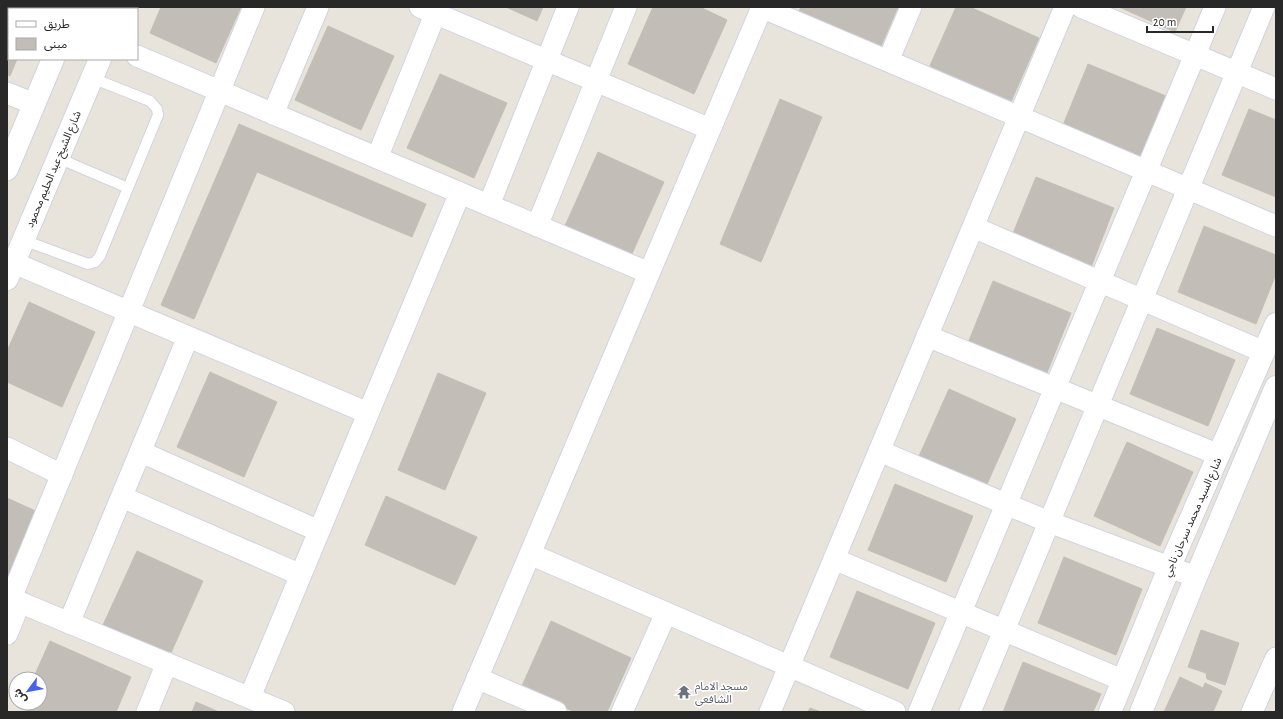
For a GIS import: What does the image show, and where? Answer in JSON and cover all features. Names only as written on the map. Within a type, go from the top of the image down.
[{"type":"street","points":[[7,634],[13,599],[62,475],[254,7]]},
{"type":"street","points":[[273,114],[318,7]]},
{"type":"street","points":[[489,205],[568,7]]},
{"type":"street","points":[[537,226],[626,7]]},
{"type":"street","points":[[463,712],[762,7],[1276,226]]},
{"type":"street","points":[[888,61],[911,7]]},
{"type":"street","points":[[770,712],[1064,7]]},
{"type":"street","points":[[1081,7],[1276,89]]},
{"type":"street","points":[[919,712],[1215,7]]},
{"type":"street","points":[[970,712],[1264,7]]},
{"type":"street","points":[[377,158],[431,9],[710,129]]},
{"type":"street","points":[[138,56],[649,273]]},
{"type":"street","points":[[7,169],[53,60]]},
{"type":"street","name":"شارع الشيخ عبد الحليم محمود","points":[[10,271],[96,68]]},
{"type":"street","points":[[7,93],[34,104]]},
{"type":"street","points":[[250,698],[460,193]]},
{"type":"street","points":[[973,227],[1141,301],[1264,352]]},
{"type":"street","points":[[10,271],[129,312],[368,413]]},
{"type":"street","name":"شارع السيد محمد سرحان ناجي","points":[[1110,712],[1169,568],[1276,324]]},
{"type":"street","points":[[927,336],[1097,407],[1219,455]]},
{"type":"street","points":[[69,623],[188,337]]},
{"type":"street","points":[[1142,712],[1196,577],[1276,387]]},
{"type":"street","points":[[7,448],[62,475]]},
{"type":"street","points":[[879,451],[1049,522],[1196,577]]},
{"type":"street","points":[[141,452],[319,531]]},
{"type":"street","points":[[122,497],[301,575]]},
{"type":"street","points":[[530,554],[895,712]]},
{"type":"street","points":[[834,559],[1122,680]]},
{"type":"street","points":[[13,599],[284,712]]},
{"type":"street","points":[[622,712],[666,613]]},
{"type":"street","points":[[1252,712],[1276,658]]},
{"type":"street","points":[[148,712],[167,663]]},
{"type":"street","points":[[477,678],[556,712]]},
{"type":"lane","points":[[23,240],[88,264],[95,262],[100,256],[158,115],[158,109],[150,101],[96,68]]},
{"type":"lane","points":[[58,158],[128,188]]},
{"type":"building","points":[[7,7],[37,7],[8,8],[8,60],[17,60],[10,76],[7,75]]},
{"type":"building","points":[[161,7],[241,7],[216,63],[150,33]]},
{"type":"building","points":[[506,7],[543,7],[537,21]]},
{"type":"building","points":[[653,7],[700,7],[727,20],[694,94],[628,64]]},
{"type":"building","points":[[801,7],[898,7],[878,53],[797,16]]},
{"type":"building","points":[[956,7],[970,7],[1039,38],[1010,104],[929,68]]},
{"type":"building","points":[[1119,7],[1186,7],[1175,32]]},
{"type":"building","points":[[328,26],[394,56],[361,130],[295,100]]},
{"type":"building","points":[[1088,64],[1166,96],[1140,162],[1061,130]]},
{"type":"building","points":[[440,74],[507,103],[474,178],[407,148]]},
{"type":"building","points":[[780,99],[822,117],[761,262],[720,244]]},
{"type":"building","points":[[1249,109],[1276,120],[1276,197],[1222,175]]},
{"type":"building","points":[[239,124],[426,204],[412,237],[257,172],[194,319],[161,305]]},
{"type":"building","points":[[598,152],[664,182],[631,256],[565,226]]},
{"type":"building","points":[[1036,177],[1114,208],[1088,275],[1009,243]]},
{"type":"building","points":[[1204,226],[1276,255],[1276,274],[1256,324],[1178,292]]},
{"type":"building","points":[[993,281],[1071,313],[1044,380],[966,348]]},
{"type":"building","points":[[29,302],[95,332],[62,407],[7,382],[7,351]]},
{"type":"building","points":[[1157,328],[1235,360],[1208,426],[1130,394]]},
{"type":"building","points":[[210,372],[277,402],[244,477],[177,447]]},
{"type":"building","points":[[438,373],[486,393],[445,490],[398,470]]},
{"type":"building","points":[[949,389],[1016,419],[983,493],[916,463]]},
{"type":"building","points":[[1127,442],[1193,472],[1160,546],[1094,516]]},
{"type":"building","points":[[895,484],[973,516],[946,582],[868,550]]},
{"type":"building","points":[[386,496],[477,537],[455,585],[365,545]]},
{"type":"building","points":[[7,498],[40,513],[7,587]]},
{"type":"building","points":[[137,551],[203,581],[170,655],[103,625]]},
{"type":"building","points":[[1064,557],[1142,589],[1116,655],[1038,623]]},
{"type":"building","points":[[857,591],[935,623],[908,689],[830,657]]},
{"type":"building","points":[[551,621],[631,658],[607,712],[575,712],[521,688]]},
{"type":"building","points":[[1201,630],[1239,643],[1225,685],[1207,679],[1206,673],[1188,667]]},
{"type":"building","points":[[50,641],[131,677],[116,712],[31,712],[29,711],[48,711],[48,671],[37,671]]},
{"type":"building","points":[[1023,662],[1101,694],[1093,712],[1003,712]]},
{"type":"building","points":[[1180,677],[1203,688],[1205,683],[1222,691],[1213,712],[1164,712]]},
{"type":"building","points":[[196,702],[219,712],[192,712]]},
{"type":"building","points":[[810,708],[821,712],[808,712]]},
{"type":"place","name":"مسجد الامام الشافعى","points":[[684,692]]}]
